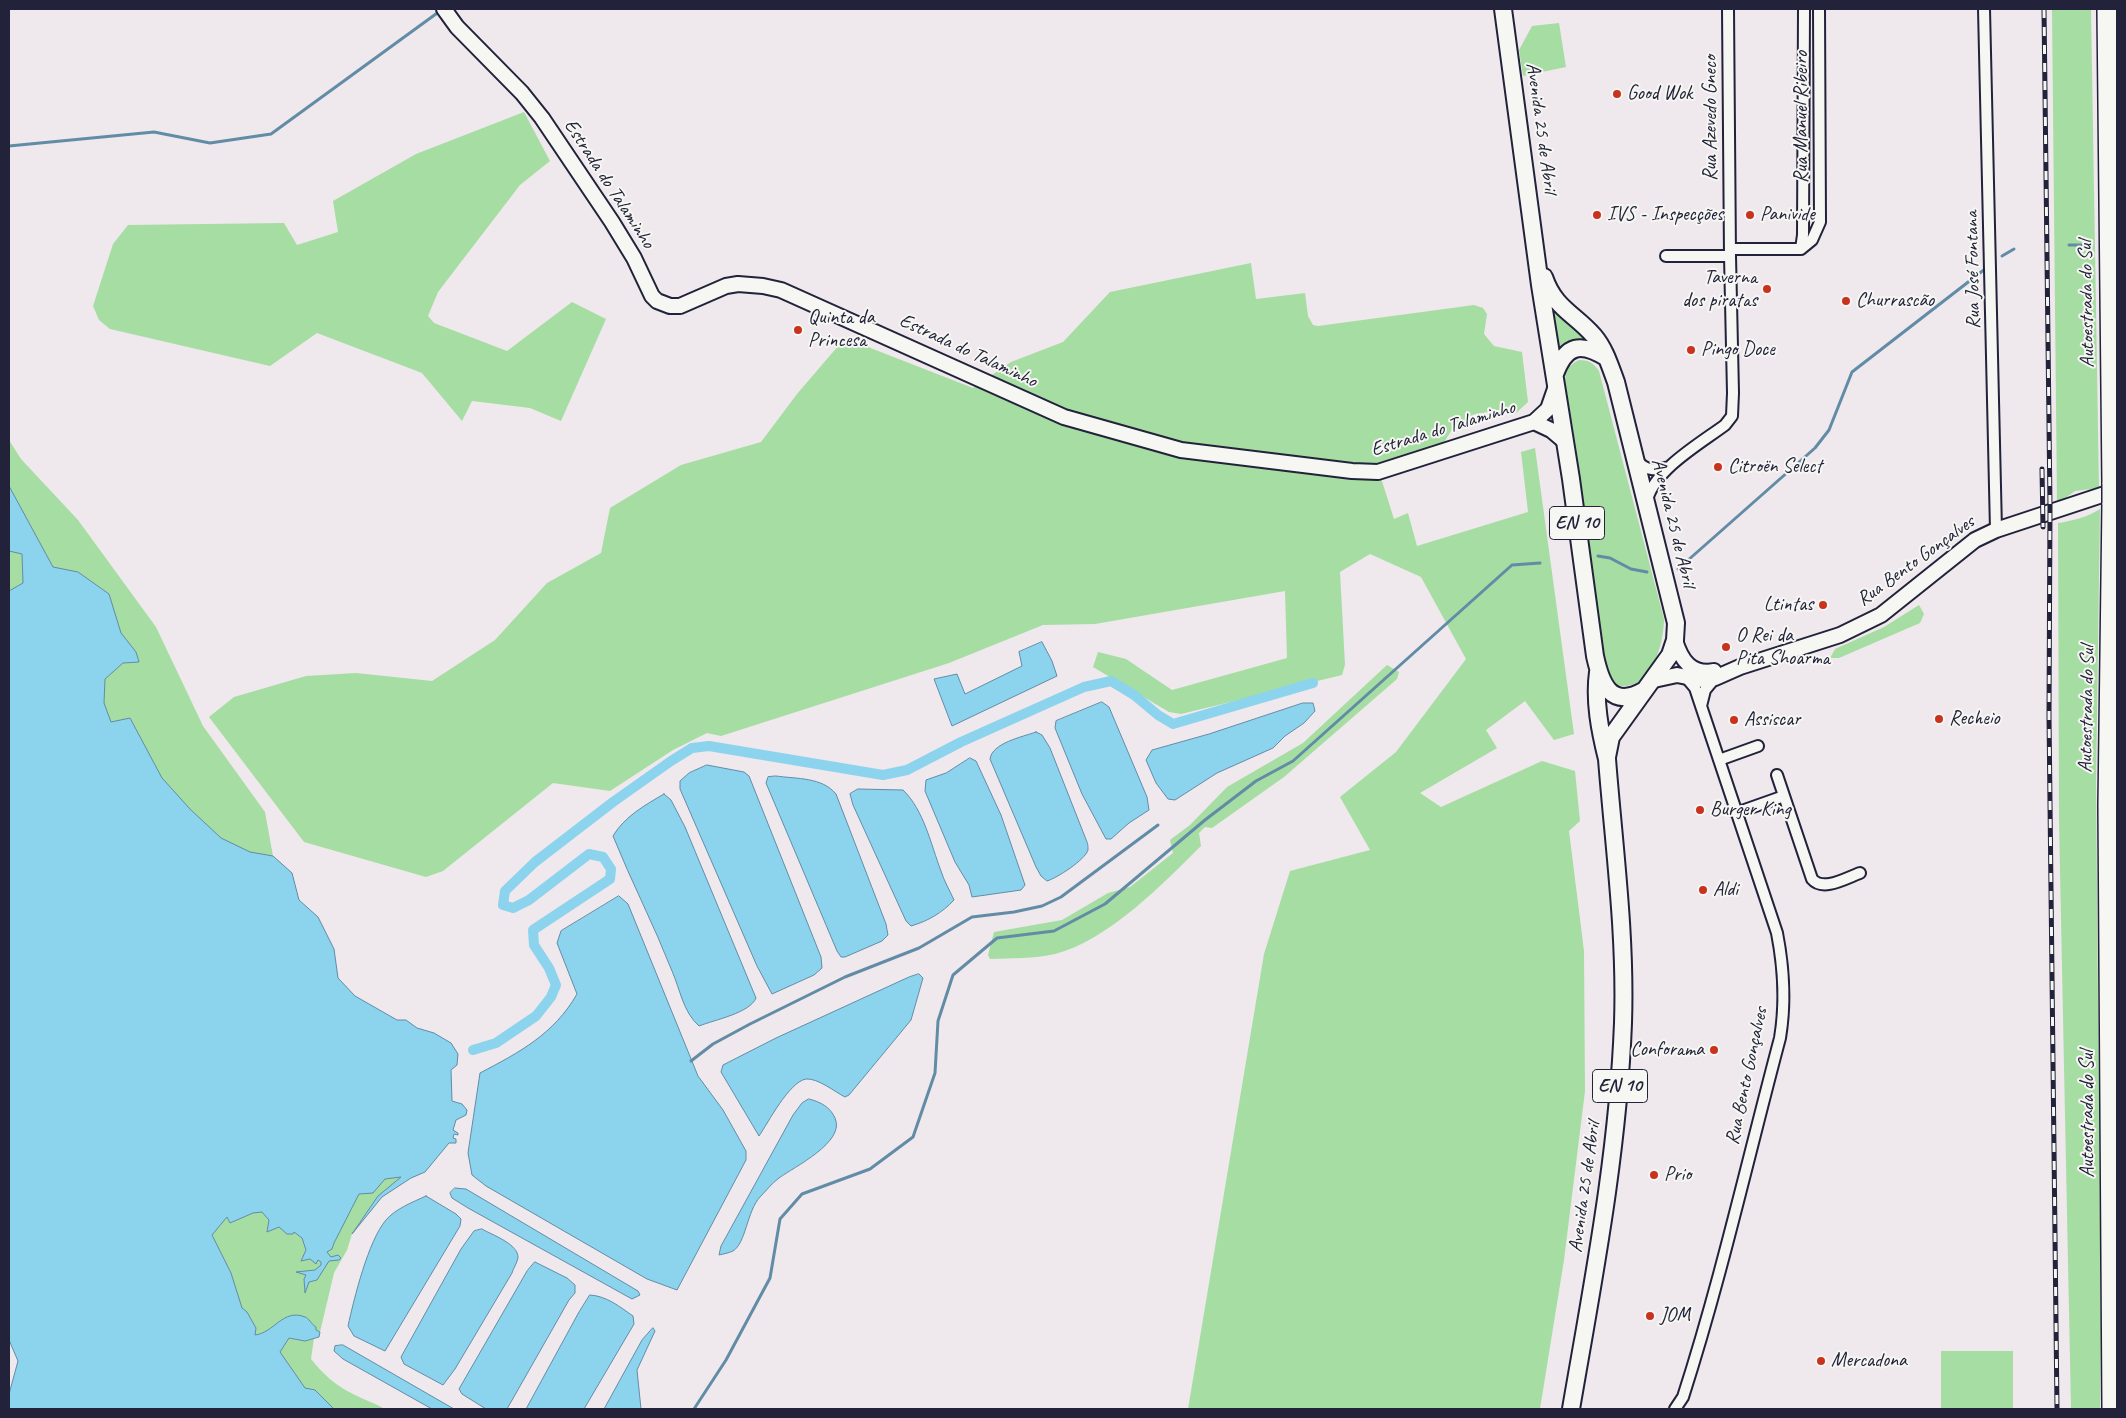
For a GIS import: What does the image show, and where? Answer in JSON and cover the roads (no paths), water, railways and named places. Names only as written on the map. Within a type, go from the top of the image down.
[{"type":"highway","name":"Autoestrada do Sul","points":[[2107,9],[2114,493],[2108,805],[2112,1409]]},
{"type":"main road","name":"Estrada do Talaminho","points":[[444,9],[457,27],[522,93],[542,118],[621,236],[652,296],[666,305],[680,306],[721,288],[738,284],[781,290],[1064,417],[1181,450],[1258,458],[1320,468],[1378,472],[1534,422]]},
{"type":"main road","name":"Avenida 25 de Abril","points":[[1503,9],[1540,285],[1556,380],[1598,672],[1596,689],[1602,739],[1607,759],[1621,905],[1623,1021],[1614,1151],[1570,1409]]},
{"type":"main road","name":"Avenida 25 de Abril","points":[[1537,254],[1547,284],[1557,302],[1594,336],[1607,358],[1616,382],[1676,623],[1675,640],[1670,655],[1611,737],[1607,759]]},
{"type":"main road","points":[[1564,441],[1551,430],[1534,422],[1548,409],[1559,362],[1568,352],[1583,347],[1607,358]]},
{"type":"main road","name":"Rua Bento Gonçalves","points":[[1740,667],[1840,635],[1881,615],[1975,540],[1996,530],[2114,493]]},
{"type":"main road","points":[[1675,640],[1680,654],[1688,666],[1707,672],[1740,667]]},
{"type":"main road","points":[[1649,685],[1677,675],[1702,680],[1715,678],[1740,667]]},
{"type":"main road","name":"Avenida 25 de Abril","points":[[1598,672],[1606,688],[1613,694],[1621,697],[1631,697],[1649,685]]},
{"type":"street","name":"Rua Azevedo Gneco","points":[[1646,502],[1652,486],[1670,467],[1725,425],[1732,416],[1728,9]]},
{"type":"street","points":[[1666,256],[1801,249],[1803,235],[1804,9]]},
{"type":"street","name":"Rua Manuel Ribeiro","points":[[1801,249],[1812,240],[1820,222],[1818,9]]},
{"type":"street","name":"Rua José Fontana","points":[[1984,9],[1996,530]]},
{"type":"street","points":[[1635,457],[1640,464],[1648,469],[1659,470],[1670,467]]},
{"type":"street","name":"Rua Bento Gonçalves","points":[[1675,1409],[1683,1397],[1701,1342],[1731,1236],[1784,1015],[1783,963],[1777,933],[1695,688],[1685,676]]},
{"type":"street","points":[[1701,706],[1705,690],[1715,678]]},
{"type":"street","points":[[1718,760],[1758,746]]},
{"type":"street","points":[[1777,775],[1810,874],[1816,884],[1825,886],[1860,873]]},
{"type":"street","points":[[1736,813],[1784,796]]},
{"type":"street","name":"Rua Bento Gonçalves","points":[[1683,1397],[1685,1409]]},
{"type":"water","points":[[9,486],[53,567],[78,572],[109,594],[121,633],[136,652],[139,662],[123,663],[105,679],[104,703],[111,722],[130,718],[162,778],[190,809],[221,838],[250,852],[273,856],[292,873],[299,900],[318,917],[334,949],[338,978],[355,996],[397,1020],[406,1020],[417,1028],[434,1033],[451,1043],[458,1054],[457,1065],[451,1070],[452,1101],[462,1104],[467,1110],[466,1115],[456,1120],[453,1130],[458,1135],[454,1134],[453,1138],[456,1139],[456,1143],[449,1143],[425,1172],[411,1178],[382,1197],[352,1234],[378,1196],[401,1177],[385,1179],[373,1193],[359,1194],[332,1249],[327,1252],[331,1257],[338,1255],[341,1258],[329,1261],[317,1280],[309,1282],[305,1293],[304,1279],[306,1275],[296,1272],[315,1270],[321,1265],[321,1262],[318,1260],[316,1264],[310,1259],[301,1261],[306,1250],[302,1238],[294,1232],[293,1234],[287,1234],[279,1227],[267,1232],[269,1220],[262,1212],[253,1213],[230,1223],[227,1217],[212,1235],[231,1273],[242,1308],[247,1312],[256,1328],[255,1335],[268,1330],[285,1318],[297,1315],[306,1318],[320,1332],[319,1337],[305,1341],[289,1338],[280,1352],[305,1388],[315,1390],[334,1409],[9,1409],[9,1394],[18,1361],[9,1340],[9,591],[23,583],[22,554],[9,551]]},
{"type":"water","points":[[1042,642],[1057,676],[952,726],[934,679],[957,674],[965,694],[1022,666],[1019,652]]},
{"type":"water","points":[[1102,702],[1109,707],[1147,797],[1149,810],[1129,823],[1111,839],[1106,839],[1082,794],[1055,728],[1056,721]]},
{"type":"water","points":[[1303,703],[1313,703],[1315,711],[1304,723],[1285,736],[1273,748],[1217,773],[1175,800],[1168,799],[1156,783],[1146,760],[1152,750],[1209,734]]},
{"type":"water","points":[[1036,732],[1042,735],[1050,748],[1088,846],[1088,850],[1082,859],[1064,873],[1047,881],[1041,876],[1036,867],[990,759],[992,753],[1002,745]]},
{"type":"water","points":[[970,758],[976,761],[1001,815],[1025,885],[1021,890],[972,897],[969,885],[955,862],[925,791],[926,780],[946,773]]},
{"type":"water","points":[[707,765],[744,772],[749,776],[821,957],[822,968],[814,975],[772,994],[757,966],[680,789],[680,781],[689,773]]},
{"type":"water","points":[[776,776],[824,784],[836,794],[886,924],[888,935],[882,941],[845,957],[841,957],[837,951],[766,783],[768,777]]},
{"type":"water","points":[[858,789],[903,790],[910,798],[922,818],[954,900],[945,909],[923,922],[911,926],[906,921],[853,805],[850,794]]},
{"type":"water","points":[[664,794],[671,800],[685,827],[756,998],[747,1008],[739,1012],[699,1026],[689,1014],[613,836],[629,817]]},
{"type":"water","points":[[619,896],[628,904],[698,1076],[723,1110],[746,1151],[746,1160],[677,1290],[647,1279],[486,1186],[472,1175],[468,1153],[480,1073],[535,1041],[558,1020],[577,994],[557,943],[561,931]]},
{"type":"water","points":[[919,974],[923,978],[911,1020],[849,1095],[845,1097],[811,1079],[799,1082],[786,1095],[759,1136],[721,1072],[723,1065],[776,1038]]},
{"type":"water","points":[[809,1099],[825,1106],[833,1114],[836,1127],[833,1136],[817,1153],[771,1185],[752,1210],[744,1234],[737,1247],[731,1252],[719,1255],[721,1246],[793,1115],[802,1103]]},
{"type":"water","points":[[455,1188],[466,1189],[638,1291],[640,1295],[632,1299],[468,1208],[452,1198],[450,1193]]},
{"type":"water","points":[[426,1196],[456,1214],[461,1219],[460,1226],[385,1351],[354,1336],[348,1326],[354,1301],[362,1271],[379,1229],[394,1212]]},
{"type":"water","points":[[482,1229],[510,1244],[517,1253],[518,1258],[512,1273],[455,1369],[443,1385],[404,1364],[401,1357],[461,1249],[474,1231]]},
{"type":"water","points":[[535,1262],[567,1278],[575,1285],[575,1293],[569,1300],[507,1409],[486,1409],[462,1394],[459,1389],[527,1271]]},
{"type":"water","points":[[590,1295],[602,1297],[618,1306],[633,1316],[634,1324],[584,1409],[526,1409],[579,1312]]},
{"type":"water","points":[[653,1328],[655,1331],[637,1370],[641,1409],[604,1409],[642,1340]]},
{"type":"water","points":[[343,1345],[454,1409],[432,1409],[343,1359],[334,1351],[335,1346]]},
{"type":"waterway","points":[[9,146],[154,132],[210,143],[271,134],[440,11]]},
{"type":"waterway","points":[[2069,245],[2083,245]]},
{"type":"waterway","points":[[2002,256],[2014,249]]},
{"type":"waterway","points":[[1678,569],[1815,448],[1829,430],[1852,372],[1985,269]]},
{"type":"waterway","points":[[1598,556],[1610,558],[1631,569],[1647,572]]},
{"type":"waterway","points":[[694,1409],[726,1360],[770,1278],[780,1219],[802,1194],[870,1169],[913,1137],[935,1073],[938,1021],[953,975],[997,938],[1054,931],[1105,904],[1205,820],[1256,781],[1293,761],[1512,565],[1540,563]]},
{"type":"waterway","points":[[473,1050],[496,1043],[536,1016],[551,997],[556,985],[549,968],[534,945],[533,930],[610,879],[611,869],[603,857],[589,854],[529,900],[513,908],[503,905],[505,891],[535,862],[613,802],[692,748],[709,746],[883,775],[907,770],[961,742],[1084,687],[1111,681],[1134,695],[1158,715],[1173,724],[1313,683]]},
{"type":"waterway","points":[[691,1061],[713,1044],[750,1024],[845,977],[919,948],[972,917],[1014,912],[1042,906],[1061,897],[1158,825]]},
{"type":"railway","points":[[2044,9],[2050,506],[2049,716],[2057,1409]]},
{"type":"railway","points":[[2042,469],[2043,527]]},
{"type":"place","name":"Good Wok","points":[[1617,94]]},
{"type":"place","name":"IVS - Inspecções","points":[[1597,215]]},
{"type":"place","name":"Panivide","points":[[1750,215]]},
{"type":"place","name":"Taverna dos piratas","points":[[1767,289]]},
{"type":"place","name":"Churrascão","points":[[1846,301]]},
{"type":"place","name":"Quinta da Princesa","points":[[798,330]]},
{"type":"place","name":"Pingo Doce","points":[[1691,350]]},
{"type":"place","name":"Citroën Select","points":[[1718,467]]},
{"type":"place","name":"Ltintas","points":[[1823,605]]},
{"type":"place","name":"O Rei da Pita Shoarma","points":[[1726,647]]},
{"type":"place","name":"Recheio","points":[[1939,719]]},
{"type":"place","name":"Assiscar","points":[[1734,720]]},
{"type":"place","name":"Burger King","points":[[1700,810]]},
{"type":"place","name":"Aldi","points":[[1703,890]]},
{"type":"place","name":"Conforama","points":[[1714,1050]]},
{"type":"place","name":"Prio","points":[[1654,1175]]},
{"type":"place","name":"JOM","points":[[1650,1316]]},
{"type":"place","name":"Mercadona","points":[[1821,1361]]}]
